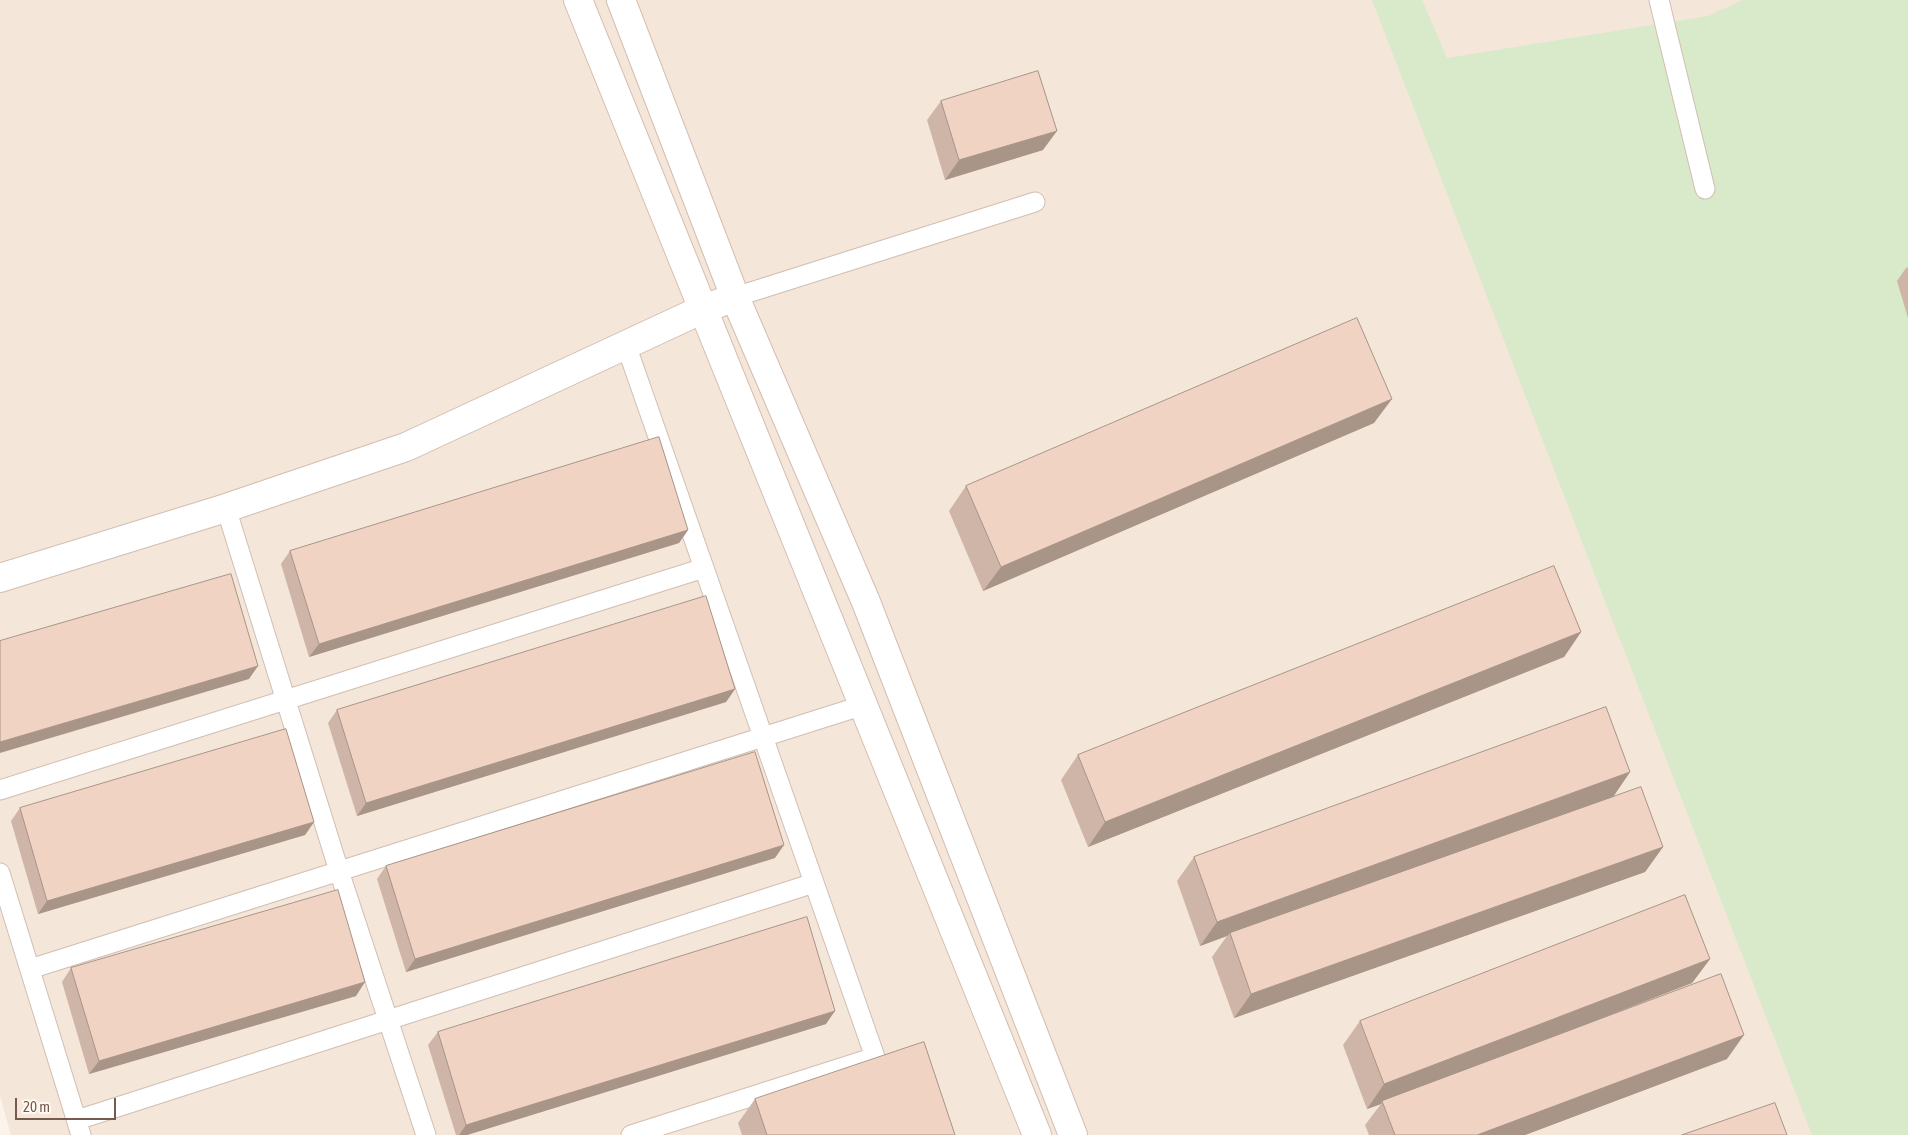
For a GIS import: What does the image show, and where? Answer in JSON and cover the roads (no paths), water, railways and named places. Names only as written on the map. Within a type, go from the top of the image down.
[{"type":"street","points":[[578,0],[701,310],[864,705],[1037,1135]]},
{"type":"street","points":[[621,0],[734,297],[866,602],[1073,1135]]},
{"type":"street","points":[[0,578],[226,508],[406,447],[701,310],[734,297]]},
{"type":"lane","points":[[1659,0],[1705,189]]},
{"type":"lane","points":[[734,297],[1035,202]]},
{"type":"lane","points":[[626,345],[875,1057],[631,1135]]},
{"type":"lane","points":[[226,508],[339,871],[426,1135]]},
{"type":"lane","points":[[0,790],[286,702],[704,568]]},
{"type":"lane","points":[[30,969],[864,705]]},
{"type":"lane","points":[[0,872],[79,1127],[387,1019],[814,883]]}]
